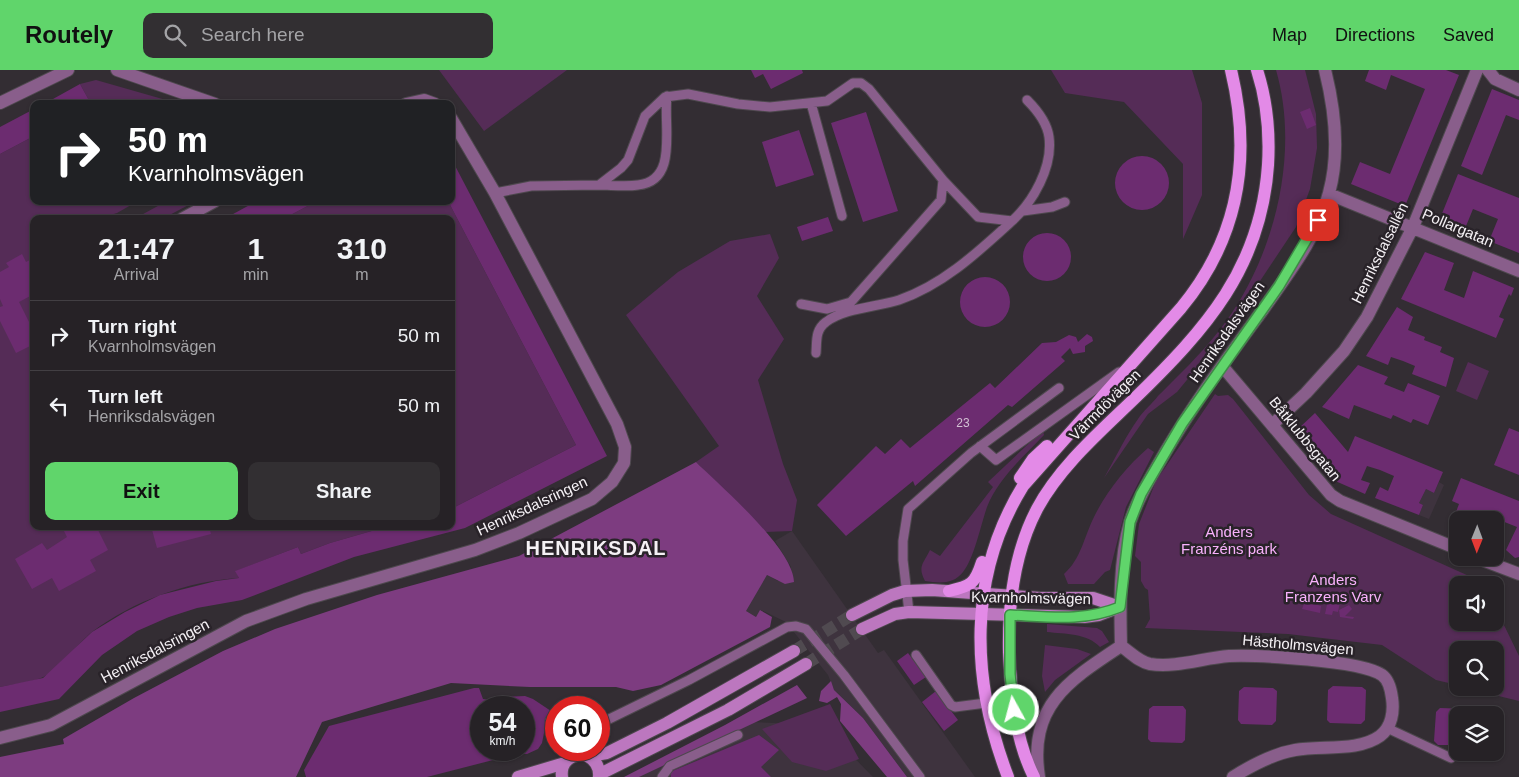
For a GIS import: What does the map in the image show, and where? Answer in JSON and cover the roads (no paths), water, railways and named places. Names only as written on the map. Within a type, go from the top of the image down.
[{"type":"main road","name":"Värmdövägen","points":[[1008,777],[986,703],[982,666],[981,614],[988,565],[1008,510],[1023,486],[1059,442],[1196,290],[1226,231],[1238,184],[1242,158],[1242,128],[1231,70]]},
{"type":"main road","name":"Värmdövägen","points":[[1034,777],[1020,739],[1014,710],[1010,674],[1010,615],[1022,543],[1038,507],[1057,480],[1085,447],[1184,348],[1218,307],[1249,254],[1262,213],[1268,159],[1269,131],[1265,102],[1257,70]]},
{"type":"main road","points":[[949,591],[969,586],[975,580],[998,516],[1012,488],[1033,459],[1048,446],[1059,442]]},
{"type":"street","points":[[0,103],[60,72],[68,70]]},
{"type":"street","points":[[117,70],[203,100]]},
{"type":"street","name":"Henriksdalsvägen","points":[[1120,607],[1130,522],[1141,494],[1182,424],[1223,367],[1312,233],[1329,194],[1335,155],[1335,123],[1325,70]]},
{"type":"street","name":"Henriksdalsallén","points":[[1272,425],[1306,393],[1344,351],[1381,291],[1413,227],[1477,70]]},
{"type":"street","points":[[1488,70],[1495,79],[1519,90]]},
{"type":"street","name":"Henriksdalsringen","points":[[0,738],[50,725],[246,620],[306,599],[475,550],[519,533],[592,499],[612,482],[624,463],[625,447],[617,424],[495,193],[455,125]]},
{"type":"street","name":"Pollargatan","points":[[1329,194],[1519,271]]},
{"type":"street","points":[[189,215],[208,205]]},
{"type":"street","name":"Båtklubbsgatan","points":[[1223,367],[1331,495],[1449,545]]},
{"type":"street","points":[[1498,566],[1519,574]]},
{"type":"street","name":"Kvarnholmsvägen","points":[[852,616],[877,600],[905,591],[949,591],[1040,598],[1093,598],[1120,607]]},
{"type":"street","points":[[1039,777],[1036,757],[1044,714],[1073,680],[1121,646],[1120,607]]},
{"type":"street","name":"Kvarnholmsvägen","points":[[862,629],[894,614],[909,612],[1084,618],[1100,615],[1120,607]]},
{"type":"street","name":"Hästholmsvägen","points":[[1121,646],[1148,664],[1181,663],[1229,656],[1330,662],[1369,668],[1384,676],[1390,686],[1393,708],[1387,728]]},
{"type":"street","points":[[610,752],[659,727],[794,651]]},
{"type":"street","points":[[590,761],[598,766],[599,776],[728,710],[806,664]]},
{"type":"street","points":[[1233,777],[1273,755],[1295,750],[1362,743],[1380,736],[1387,728]]},
{"type":"street","points":[[518,777],[568,761]]},
{"type":"street","points":[[562,777],[561,770],[565,763]]},
{"type":"lane","points":[[599,185],[622,168],[628,160],[645,116],[656,103],[667,96],[688,94],[738,104],[770,107],[827,101],[847,86],[853,83],[861,83],[881,102],[943,180],[978,216],[1012,221]]},
{"type":"lane","points":[[495,193],[532,186],[638,185],[655,180],[661,173],[666,156],[665,112],[667,96]]},
{"type":"lane","points":[[816,353],[818,330],[826,321],[858,309],[898,300],[923,290],[973,256],[1023,211],[1038,188],[1048,159],[1049,137],[1040,113],[1027,100]]},
{"type":"lane","points":[[811,103],[842,216]]},
{"type":"lane","points":[[801,304],[827,310],[852,302],[941,200],[943,180]]},
{"type":"lane","points":[[1023,211],[1052,207],[1065,202]]},
{"type":"lane","points":[[980,446],[996,460],[1132,363]]},
{"type":"lane","points":[[909,612],[905,591],[903,541],[908,509],[980,446],[1059,388]]},
{"type":"lane","points":[[610,719],[689,680],[787,628],[796,626],[806,629],[828,655],[920,777]]},
{"type":"lane","points":[[916,655],[950,705],[955,707],[986,703]]},
{"type":"lane","points":[[1387,728],[1449,758]]},
{"type":"lane","points":[[662,777],[670,766],[738,735]]},
{"type":"tunnel","points":[[794,651],[852,615]]},
{"type":"tunnel","points":[[806,664],[862,629]]},
{"type":"district","name":"HENRIKSDAL","points":[[596,548]]},
{"type":"park label","name":"Anders Franzéns park","points":[[1229,540]]},
{"type":"park label","name":"Anders Franzens Varv","points":[[1333,588]]}]
